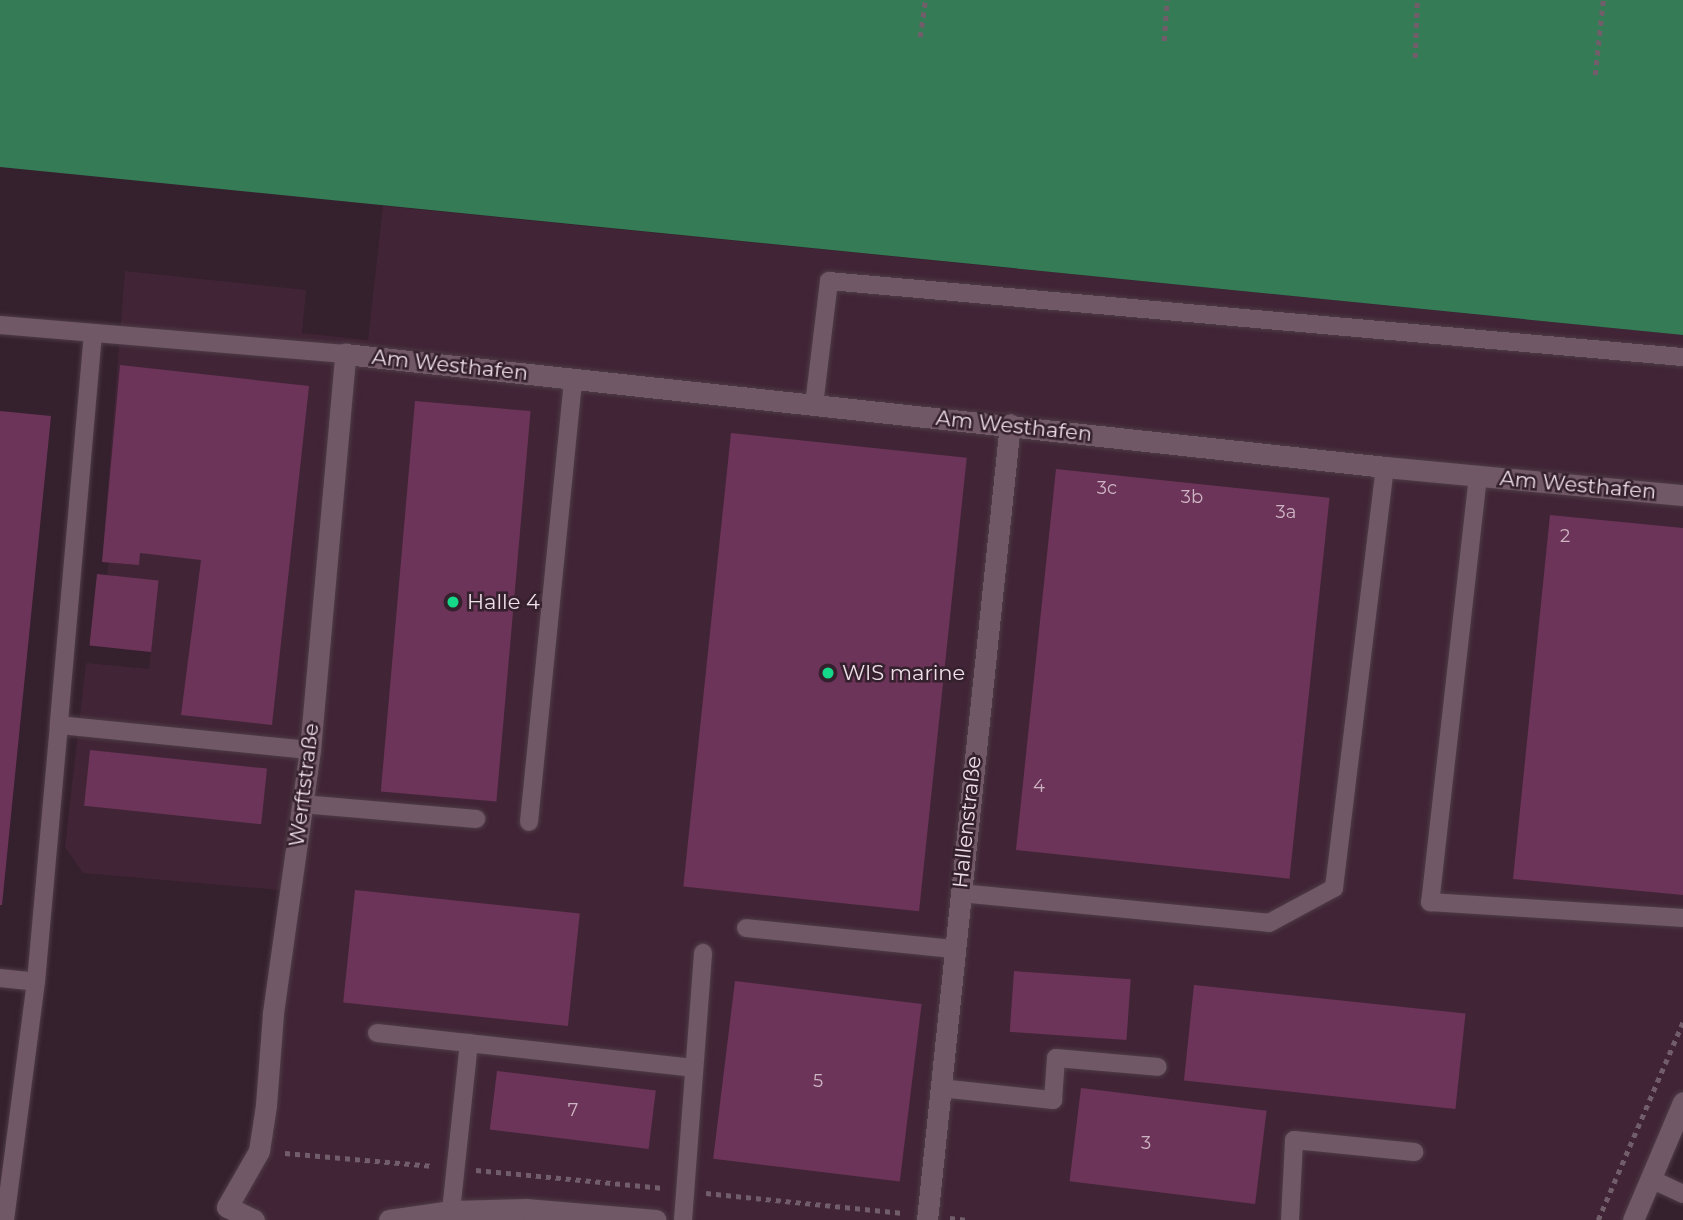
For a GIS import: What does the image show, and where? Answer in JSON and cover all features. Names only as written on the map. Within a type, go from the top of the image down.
[{"type":"street","name":"Am Westhafen","points":[[345,354],[1010,424],[1385,467],[1683,495]]},
{"type":"street","name":"Werftstraße","points":[[254,1220],[223,1213],[259,1151],[310,750],[345,354]]},
{"type":"street","name":"Hallenstraße","points":[[927,1218],[1010,424]]},
{"type":"street","points":[[1633,1220],[1683,1102]]},
{"type":"street","points":[[389,1220],[451,1211],[526,1209],[656,1220]]},
{"type":"lane","points":[[814,405],[829,281],[1683,357]]},
{"type":"lane","points":[[0,325],[345,354]]},
{"type":"lane","points":[[5,1220],[8,1148],[36,982],[93,333]]},
{"type":"lane","points":[[529,822],[573,379]]},
{"type":"lane","points":[[960,893],[1269,923],[1334,888],[1385,467]]},
{"type":"lane","points":[[1478,476],[1430,902],[1683,918]]},
{"type":"lane","points":[[59,725],[310,750]]},
{"type":"lane","points":[[302,804],[476,819]]},
{"type":"lane","points":[[746,928],[954,949]]},
{"type":"lane","points":[[683,1220],[682,1190],[703,953]]},
{"type":"lane","points":[[0,978],[36,982]]},
{"type":"lane","points":[[377,1033],[693,1068]]},
{"type":"lane","points":[[451,1211],[453,1168],[469,1043]]},
{"type":"lane","points":[[940,1088],[1053,1100],[1056,1058],[1158,1068]]},
{"type":"lane","points":[[1290,1220],[1294,1140],[1414,1152]]},
{"type":"lane","points":[[1651,1179],[1683,1194]]},
{"type":"path","points":[[920,37],[925,0]]},
{"type":"path","points":[[1164,41],[1167,0]]},
{"type":"path","points":[[1415,58],[1417,0]]},
{"type":"path","points":[[1595,75],[1603,0]]},
{"type":"path","points":[[1598,1220],[1683,1022]]},
{"type":"path","points":[[259,1151],[682,1190],[927,1218],[967,1220]]},
{"type":"shaded area","points":[[0,0],[1683,0],[1683,335],[0,167]]},
{"type":"shaded area","points":[[383,206],[1683,335],[1683,1102],[1633,1220],[219,1220],[259,1151],[290,891],[83,873],[65,847],[86,663],[149,669],[159,581],[107,575],[109,562],[102,562],[125,271],[306,290],[302,333],[368,340]]},
{"type":"building","points":[[120,365],[309,386],[272,725],[181,715],[201,560],[140,553],[139,565],[102,562]]},
{"type":"building","name":"Halle 4","points":[[415,401],[531,411],[496,802],[381,792]]},
{"type":"building","points":[[0,411],[51,416],[2,905],[0,905]]},
{"type":"building","name":"WIS marine","points":[[731,433],[967,458],[919,911],[683,887]]},
{"type":"building","points":[[1056,469],[1329,498],[1289,879],[1016,850]]},
{"type":"building","points":[[1550,515],[1683,528],[1683,895],[1513,879]]},
{"type":"building","points":[[97,574],[159,580],[151,652],[89,646]]},
{"type":"building","points":[[90,750],[267,769],[261,824],[84,806]]},
{"type":"building","points":[[355,890],[580,914],[568,1026],[343,1002]]},
{"type":"building","points":[[1014,971],[1131,979],[1126,1040],[1010,1032]]},
{"type":"building","points":[[735,981],[922,1004],[900,1182],[713,1159]]},
{"type":"building","points":[[1194,985],[1466,1014],[1455,1109],[1184,1080]]},
{"type":"building","points":[[497,1071],[656,1090],[649,1149],[490,1130]]},
{"type":"building","points":[[1081,1088],[1267,1111],[1255,1204],[1070,1181]]},
{"type":"place","name":"Halle 4","points":[[453,602]]},
{"type":"place","name":"WIS marine","points":[[828,673]]}]
